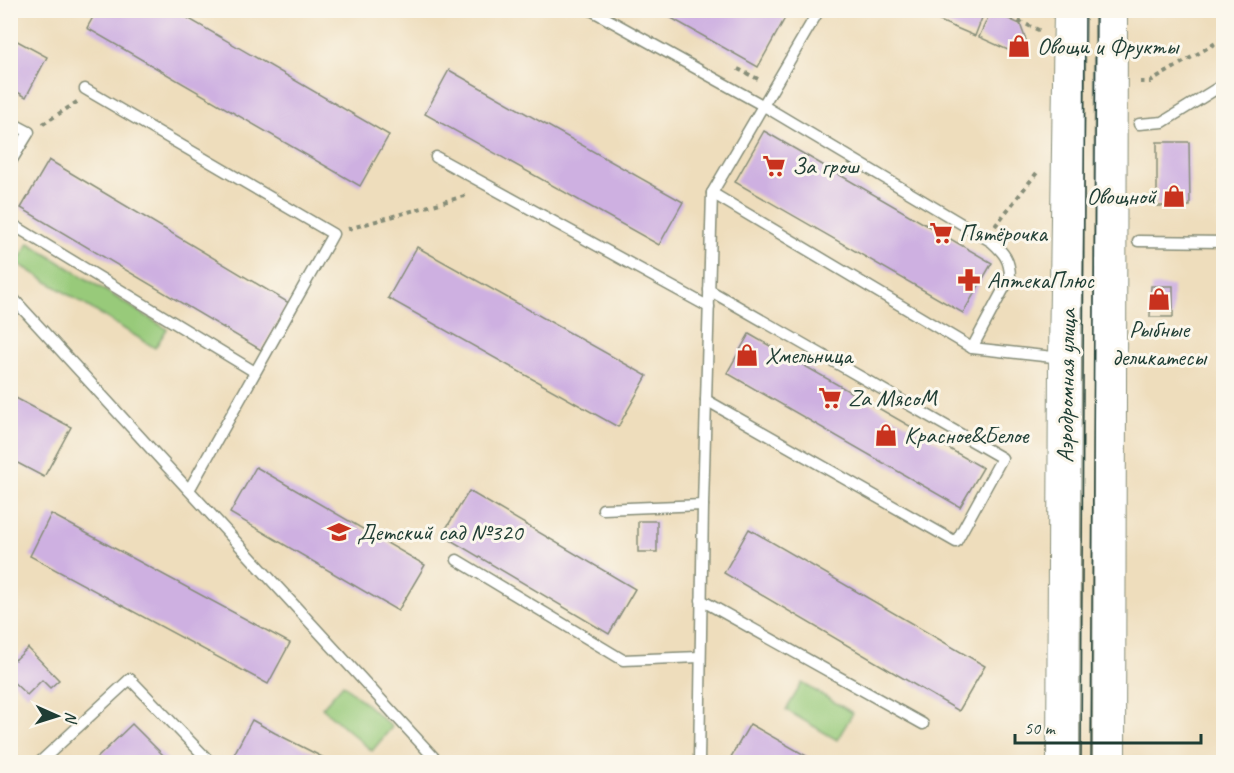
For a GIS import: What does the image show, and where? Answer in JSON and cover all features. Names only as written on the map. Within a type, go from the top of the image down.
[{"type":"main road","name":"Аэродромная улица","points":[[1063,762],[1070,10]]},
{"type":"main road","name":"Аэродромная улица","points":[[1109,762],[1130,241],[1111,10]]},
{"type":"lane","points":[[591,10],[764,106],[986,238],[1003,252],[1010,263],[1010,276],[972,348]]},
{"type":"lane","points":[[699,762],[703,505],[712,193],[819,10]]},
{"type":"lane","points":[[1139,124],[1162,122],[1224,84]]},
{"type":"lane","points":[[88,91],[333,234],[189,490]]},
{"type":"lane","points":[[10,122],[29,132],[10,163]]},
{"type":"lane","points":[[436,158],[709,308]]},
{"type":"lane","points":[[712,193],[972,348],[1065,358]]},
{"type":"lane","points":[[10,223],[255,372]]},
{"type":"lane","points":[[1130,241],[1224,242]]},
{"type":"lane","points":[[706,400],[956,542],[1002,458],[710,290]]},
{"type":"lane","points":[[10,294],[438,762]]},
{"type":"lane","points":[[603,509],[703,505]]},
{"type":"lane","points":[[457,560],[623,660],[700,657]]},
{"type":"lane","points":[[701,600],[923,724]]},
{"type":"lane","points":[[40,762],[130,679],[210,762]]},
{"type":"path","points":[[994,10],[1053,37]]},
{"type":"path","points":[[1140,82],[1150,82],[1224,38]]},
{"type":"path","points":[[29,132],[88,91]]},
{"type":"path","points":[[986,238],[1043,165]]},
{"type":"path","points":[[333,234],[491,188]]},
{"type":"path","points":[[10,748],[24,762]]},
{"type":"green space","points":[[29,243],[167,329],[155,348],[17,263]]},
{"type":"green space","points":[[802,683],[853,713],[837,740],[786,710]]},
{"type":"green space","points":[[343,684],[392,727],[372,751],[322,708]]},
{"type":"building","points":[[97,10],[174,10],[389,135],[360,186],[87,28]]},
{"type":"building","points":[[657,10],[772,10],[785,18],[758,67]]},
{"type":"building","points":[[914,10],[985,10],[975,36]]},
{"type":"building","points":[[991,11],[1020,24],[1026,40],[1019,55],[979,37]]},
{"type":"building","points":[[10,37],[47,57],[26,97],[10,88]]},
{"type":"building","points":[[449,70],[683,202],[659,245],[425,114]]},
{"type":"building","points":[[764,131],[992,263],[963,313],[735,182]]},
{"type":"building","points":[[1157,142],[1189,142],[1190,206],[1157,206]]},
{"type":"building","points":[[49,160],[289,303],[261,350],[21,208]]},
{"type":"building","points":[[417,247],[647,376],[618,427],[388,298]]},
{"type":"building","points":[[1151,286],[1173,286],[1173,317],[1150,317]]},
{"type":"building","points":[[749,334],[983,468],[960,507],[727,373]]},
{"type":"building","points":[[10,395],[71,427],[44,477],[10,459]]},
{"type":"building","points":[[256,467],[425,565],[398,611],[230,513]]},
{"type":"building","points":[[469,491],[635,589],[609,634],[442,535]]},
{"type":"building","points":[[51,514],[290,643],[268,684],[30,556]]},
{"type":"building","points":[[638,521],[657,521],[657,552],[638,552]]},
{"type":"building","points":[[749,529],[985,666],[959,711],[724,573]]},
{"type":"building","points":[[28,648],[59,680],[50,688],[42,680],[27,695],[10,679],[10,655],[15,660]]},
{"type":"building","points":[[252,720],[275,733],[332,762],[230,762]]},
{"type":"building","points":[[132,724],[170,762],[93,762]]},
{"type":"building","points":[[750,724],[817,762],[728,762]]},
{"type":"tram line","points":[[1081,762],[1085,10]]},
{"type":"tram line","points":[[1091,762],[1096,10]]},
{"type":"place","name":"Овощи и Фрукты","points":[[1019,46]]},
{"type":"place","name":"За грош","points":[[774,166]]},
{"type":"place","name":"Овощной","points":[[1174,196]]},
{"type":"place","name":"Пятёрочка","points":[[941,233]]},
{"type":"place","name":"АптекаПлюс","points":[[969,280]]},
{"type":"place","name":"Рыбные деликатесы","points":[[1159,299]]},
{"type":"place","name":"Хмельница","points":[[747,355]]},
{"type":"place","name":"Za МясоМ","points":[[830,398]]},
{"type":"place","name":"Красное&Белое","points":[[886,435]]},
{"type":"place","name":"Детский сад №320","points":[[339,532]]}]
